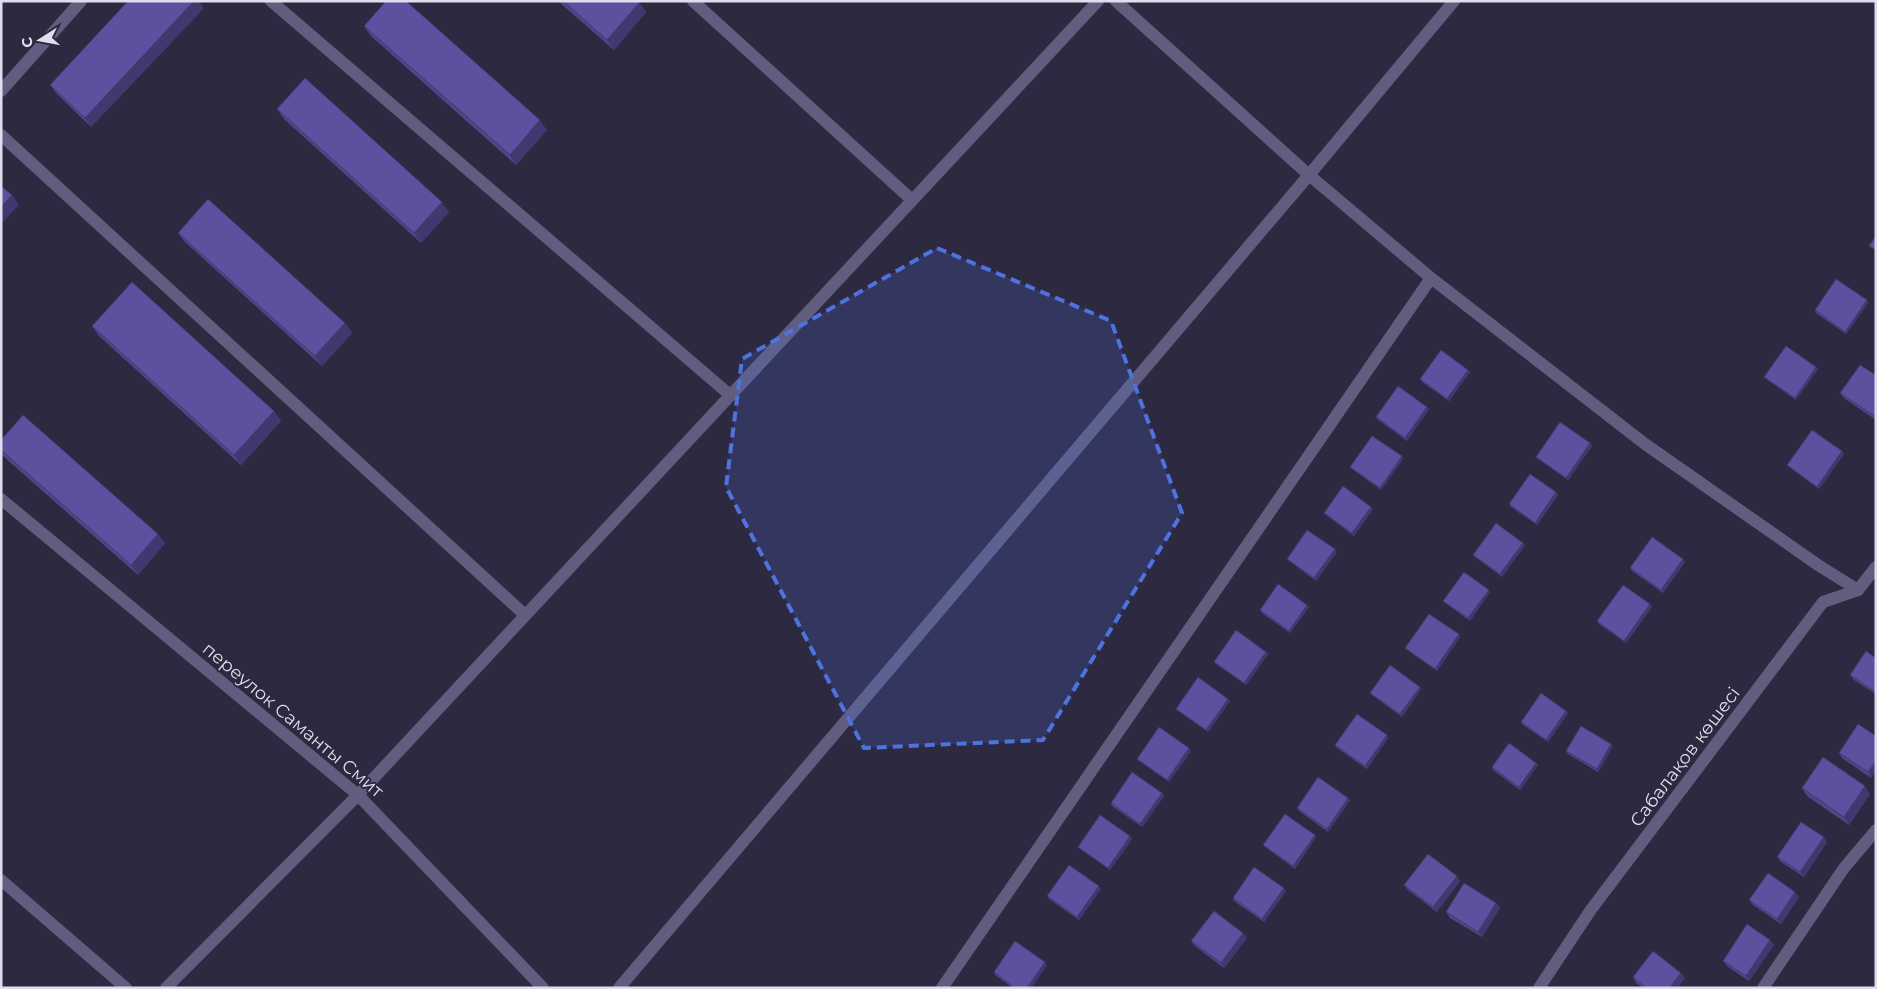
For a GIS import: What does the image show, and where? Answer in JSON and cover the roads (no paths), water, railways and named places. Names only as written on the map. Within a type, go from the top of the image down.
[{"type":"street","points":[[1,91],[81,1]]},
{"type":"street","points":[[271,1],[730,395]]},
{"type":"street","points":[[693,1],[912,200]]},
{"type":"street","points":[[166,988],[358,795],[1098,1]]},
{"type":"street","points":[[1116,1],[1309,175],[1431,278],[1645,444],[1818,565],[1858,590],[1876,567]]},
{"type":"street","points":[[619,988],[1309,175],[1454,1]]},
{"type":"street","points":[[1,134],[525,615]]},
{"type":"street","points":[[942,988],[1431,278]]},
{"type":"street","name":"переулок Саманты Смит","points":[[1,499],[358,795],[543,988]]},
{"type":"street","name":"Сабалақов көшесі","points":[[1539,988],[1590,911],[1822,602],[1858,590]]},
{"type":"street","points":[[1763,988],[1844,868],[1876,830]]},
{"type":"street","points":[[1,880],[126,988]]}]
